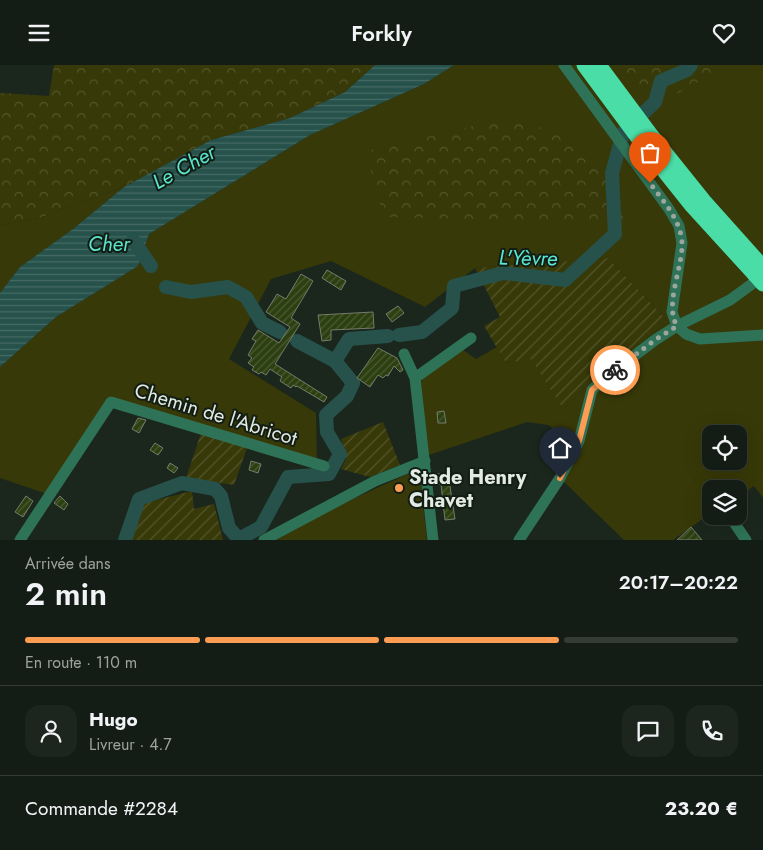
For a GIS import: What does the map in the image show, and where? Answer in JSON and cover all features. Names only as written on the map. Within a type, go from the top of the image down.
[{"type":"highway","points":[[584,65],[628,114],[692,206],[761,274]]},
{"type":"highway","points":[[599,65],[628,114]]},
{"type":"street","points":[[564,65],[669,209],[679,226],[682,243],[672,313],[677,326],[686,334],[700,339],[763,335]]},
{"type":"street","points":[[519,540],[560,478],[579,441],[592,390],[639,352],[677,326],[730,300],[761,274]]},
{"type":"street","points":[[415,377],[471,338]]},
{"type":"street","points":[[404,354],[415,377],[433,540]]},
{"type":"street","name":"Chemin de l'Abricot","points":[[20,540],[111,402],[324,466]]},
{"type":"street","points":[[264,540],[375,481],[425,461]]},
{"type":"street","points":[[736,525],[746,540]]},
{"type":"green space","points":[[54,65],[375,65],[345,92],[290,118],[211,140],[124,187],[39,218],[0,225],[0,93],[49,96]]},
{"type":"green space","points":[[454,65],[763,65],[763,498],[754,486],[747,491],[747,480],[702,480],[702,519],[673,540],[624,540],[563,481],[582,446],[548,425],[527,422],[426,456],[420,384],[428,369],[460,348],[476,359],[497,347],[506,363],[531,358],[563,409],[588,386],[668,321],[608,258],[475,268],[425,307],[331,261],[271,279],[229,359],[316,413],[317,466],[112,403],[53,496],[0,478],[0,367],[56,317],[138,266],[149,234],[310,135],[424,84]]},
{"type":"green space","points":[[618,65],[729,65],[675,95],[654,110]]},
{"type":"green space","points":[[503,119],[522,121],[576,140],[638,223],[383,217],[369,162],[371,150]]},
{"type":"green space","points":[[124,187],[73,229],[20,267],[0,293],[0,225],[39,218]]},
{"type":"green space","points":[[608,258],[668,321],[588,386],[563,409],[531,359],[506,363],[484,326],[500,317],[475,268]]},
{"type":"green space","points":[[383,422],[400,465],[370,477],[341,469],[346,459],[341,439]]},
{"type":"green space","points":[[201,433],[247,448],[234,485],[186,478]]},
{"type":"green space","name":"Stade Henry Chavet","points":[[419,469],[427,540],[276,540],[335,507]]},
{"type":"green space","points":[[192,491],[194,509],[214,504],[223,540],[132,540],[141,504]]},
{"type":"water","name":"Cher","points":[[375,65],[454,65],[424,84],[310,135],[149,234],[138,266],[56,317],[0,367],[0,293],[20,267],[73,229],[124,187],[211,140],[290,118],[345,92]]},
{"type":"building","points":[[327,270],[346,281],[341,290],[322,278]]},
{"type":"building","points":[[301,274],[313,281],[291,318],[300,324],[275,364],[327,397],[324,402],[297,386],[293,385],[291,388],[280,381],[282,377],[270,369],[266,375],[261,372],[259,374],[252,370],[254,367],[248,363],[252,358],[248,355],[256,341],[252,339],[258,330],[279,343],[290,327],[266,312],[277,294],[286,299]]},
{"type":"building","points":[[398,306],[404,313],[392,322],[386,314]]},
{"type":"building","points":[[373,312],[374,328],[331,330],[331,340],[322,341],[318,315]]},
{"type":"building","points":[[378,348],[397,358],[403,370],[400,372],[394,366],[388,376],[386,375],[383,378],[378,375],[370,387],[357,378]]},
{"type":"building","points":[[444,411],[446,423],[438,423],[437,412]]},
{"type":"building","points":[[138,418],[146,420],[139,433],[132,429]]},
{"type":"building","points":[[155,443],[163,448],[158,455],[150,450]]},
{"type":"building","points":[[251,461],[261,464],[258,473],[249,470]]},
{"type":"building","points":[[170,463],[178,468],[174,473],[167,468]]},
{"type":"building","points":[[448,473],[455,519],[445,520],[441,484],[438,485],[437,474]]},
{"type":"building","points":[[26,496],[33,501],[23,517],[15,512]]},
{"type":"building","points":[[60,496],[68,504],[64,510],[54,503]]},
{"type":"building","points":[[691,527],[702,540],[677,540]]},
{"type":"waterway","name":"L'Yèvre","points":[[399,335],[422,332],[452,308],[454,286],[503,273],[565,280],[615,234],[612,173],[623,133],[655,102],[661,81],[687,70],[691,65]]},
{"type":"waterway","name":"L'Yèvre","points":[[133,240],[151,266]]},
{"type":"waterway","name":"L'Yèvre","points":[[166,287],[191,292],[228,287],[246,297],[262,323],[280,332]]},
{"type":"waterway","name":"L'Yèvre","points":[[335,361],[349,339],[388,336]]},
{"type":"waterway","name":"L'Yèvre","points":[[125,540],[139,499],[182,483],[215,489],[221,496],[229,528],[239,539],[261,527],[288,477],[329,474],[340,454],[327,432],[326,415],[347,396],[353,383],[335,361],[297,341]]},
{"type":"way so far","points":[[615,370],[677,326],[672,313],[682,243],[679,226],[650,183]]},
{"type":"place","name":"Stade Henry Chavet","points":[[399,488]]},
{"type":"route","points":[[560,478],[579,441],[592,390],[615,370]]},
{"type":"water label","name":"Le Cher","points":[[184,167]]}]
